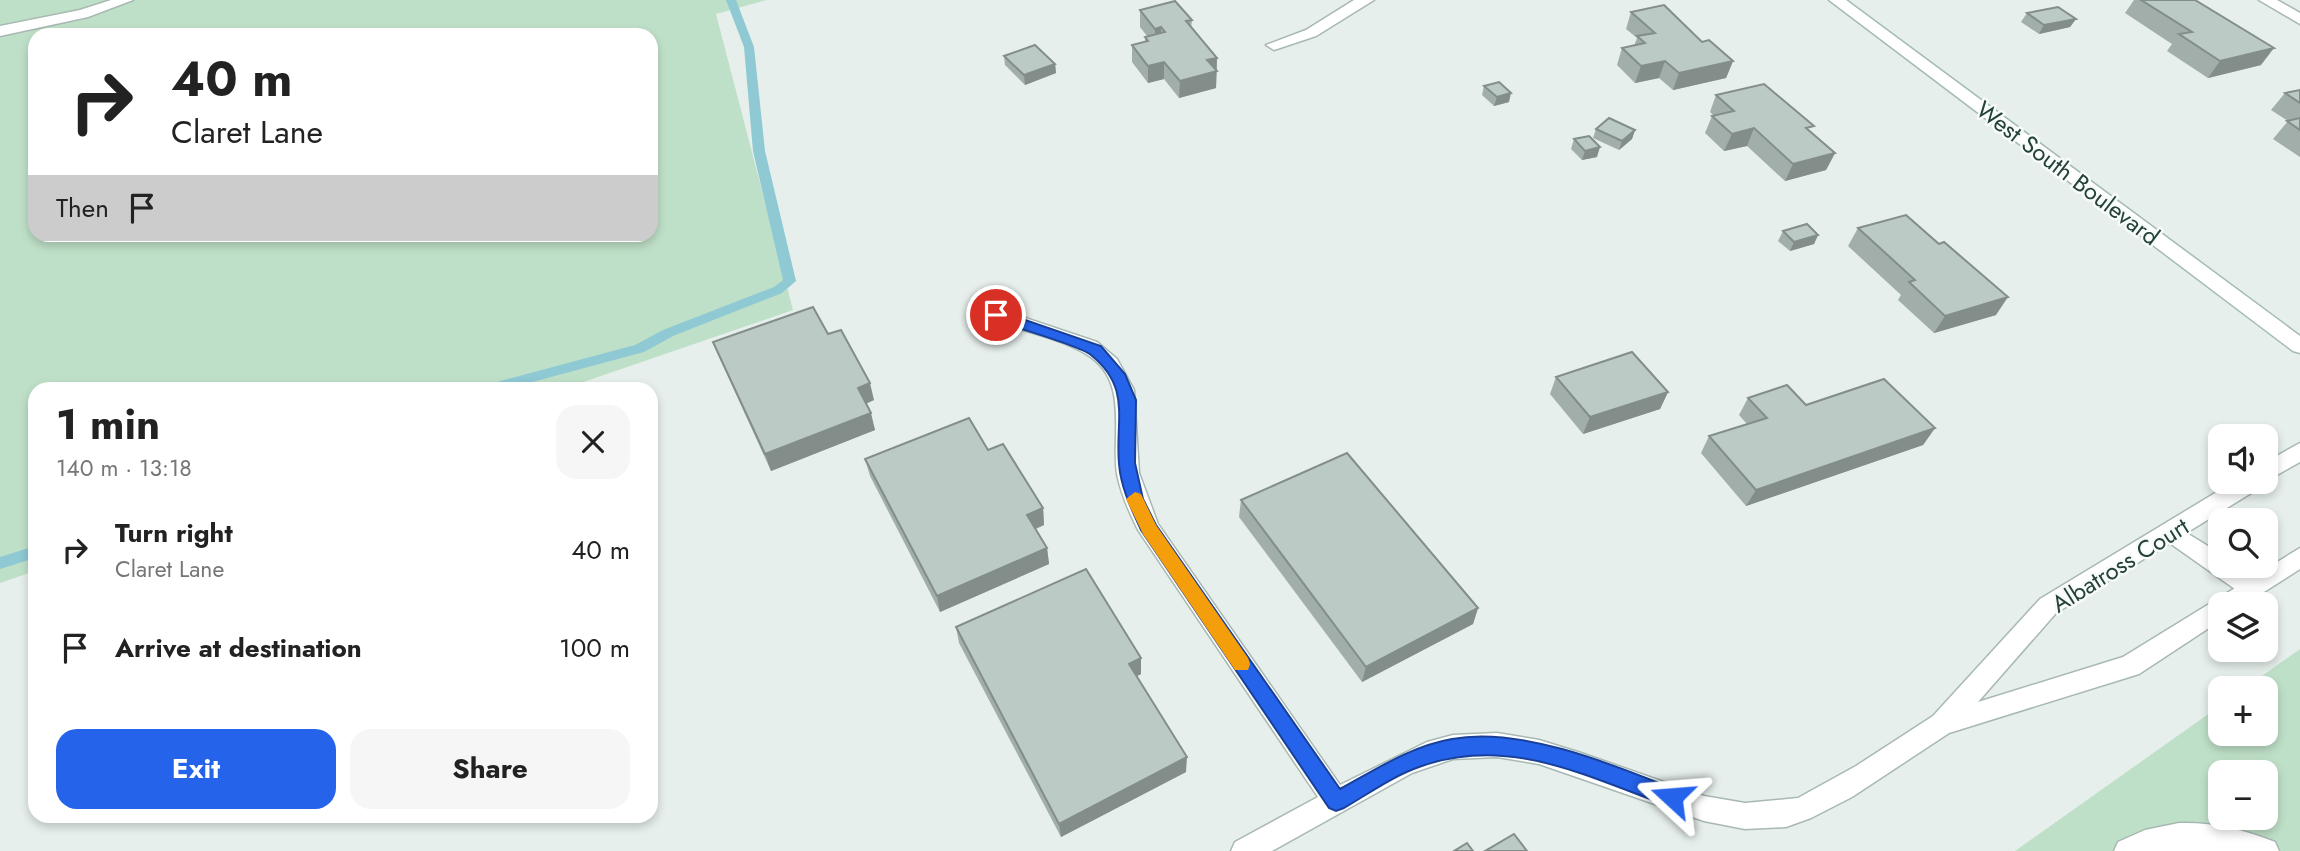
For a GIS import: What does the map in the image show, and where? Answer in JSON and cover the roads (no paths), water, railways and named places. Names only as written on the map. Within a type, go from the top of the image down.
[{"type":"street","points":[[0,31],[83,15],[126,0]]},
{"type":"street","points":[[1274,45],[1311,33],[1352,6],[1367,0]]},
{"type":"street","name":"West South Boulevard","points":[[1836,0],[2300,346]]},
{"type":"street","points":[[2266,0],[2300,19]]},
{"type":"street","points":[[996,315],[1096,350],[1120,378],[1128,400],[1127,463],[1135,499],[1149,530],[1336,801]]},
{"type":"street","points":[[2278,465],[2300,451]]},
{"type":"street","name":"Albatross Court","points":[[1245,851],[1411,760],[1452,747],[1504,744],[1543,752],[1720,815],[1788,814],[1859,777],[1941,724],[2048,606],[2233,494]]},
{"type":"street","points":[[2172,533],[2250,587]]},
{"type":"street","name":"Albatross Court","points":[[2242,592],[2300,557]]},
{"type":"street","name":"Albatross Court","points":[[1941,724],[2130,666],[2208,615]]},
{"type":"street","points":[[2128,851],[2151,838],[2190,834],[2242,842],[2265,851]]},
{"type":"waterway","points":[[515,382],[639,349],[668,333],[778,290],[790,281],[759,151],[749,47],[731,0]]},
{"type":"waterway","points":[[0,563],[28,554]]}]
